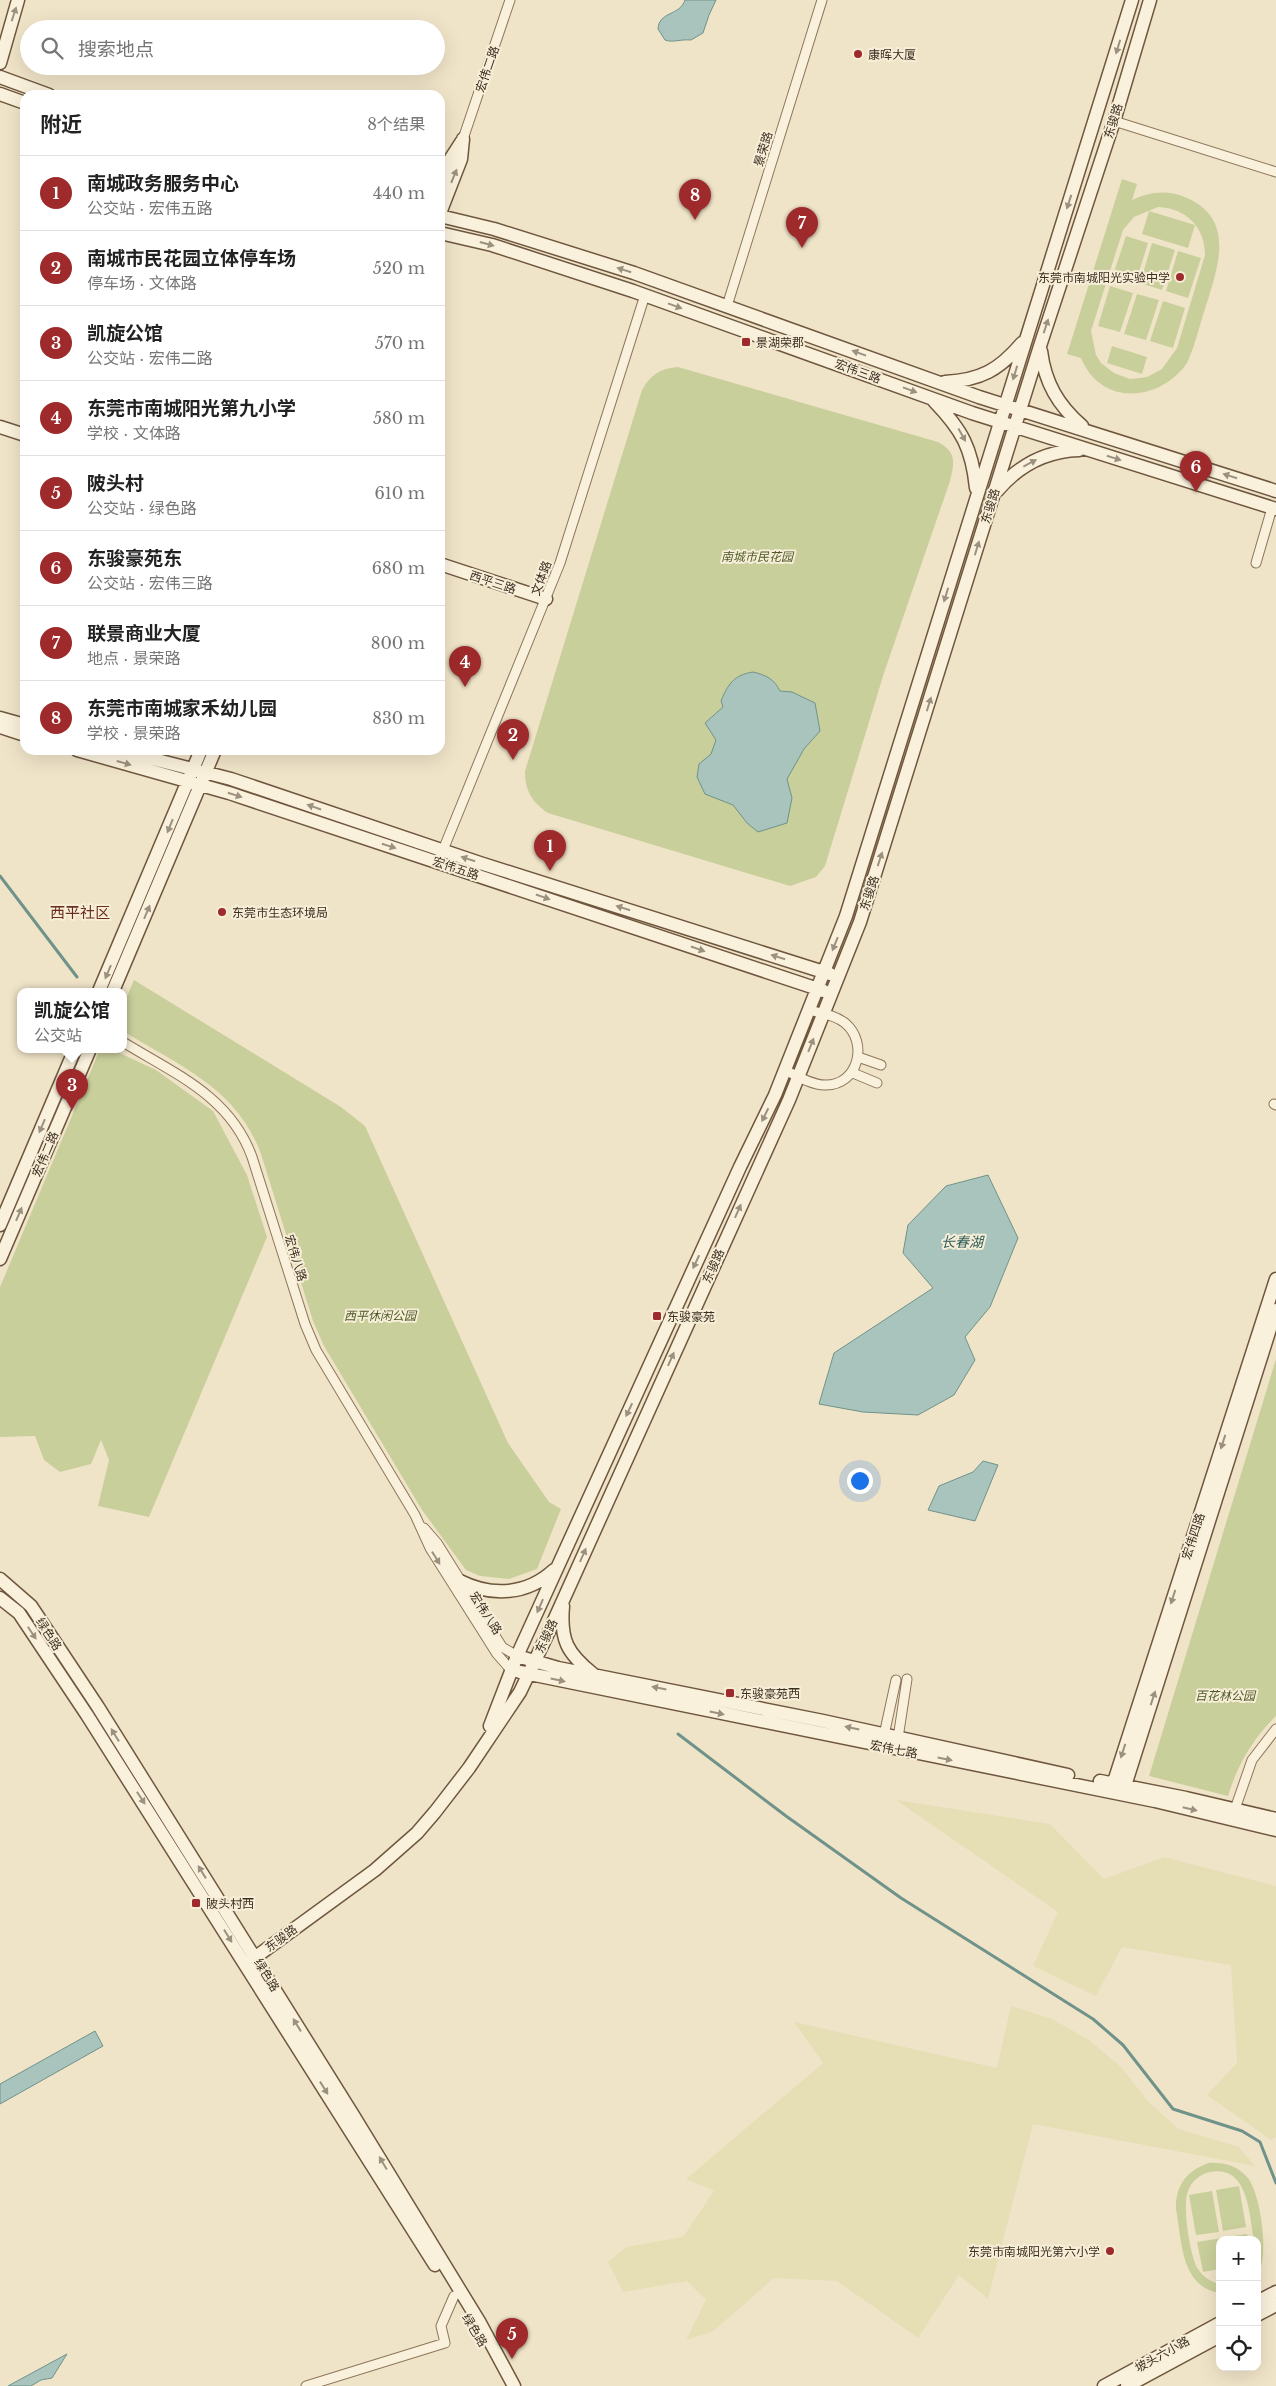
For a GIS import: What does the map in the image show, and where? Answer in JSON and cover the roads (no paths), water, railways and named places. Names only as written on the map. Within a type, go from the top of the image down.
[{"type":"street","points":[[0,62],[18,0]]},
{"type":"street","name":"宏伟二路","points":[[445,172],[463,138],[510,0]]},
{"type":"street","name":"景荣路","points":[[727,306],[822,0]]},
{"type":"street","name":"东骏路","points":[[484,1744],[516,1656],[785,1070],[846,916],[1132,0]]},
{"type":"street","name":"东骏路","points":[[250,1960],[396,1852],[436,1812],[520,1692],[563,1600],[798,1076],[860,922],[1020,409],[1114,121],[1150,0]]},
{"type":"street","points":[[0,76],[36,90]]},
{"type":"street","points":[[0,94],[20,101]]},
{"type":"street","points":[[1114,121],[1276,172]]},
{"type":"street","name":"宏伟二路","points":[[445,202],[461,159],[463,138]]},
{"type":"street","name":"宏伟三路","points":[[445,216],[503,232],[634,273],[1005,405],[1276,491]]},
{"type":"street","name":"宏伟三路","points":[[445,234],[492,245],[645,295],[1000,422],[1274,508]]},
{"type":"street","name":"文体路","points":[[440,856],[560,563],[645,295]]},
{"type":"street","points":[[941,383],[979,377],[997,368],[1025,339]]},
{"type":"street","points":[[1040,346],[1043,367],[1051,390],[1065,411],[1087,430]]},
{"type":"street","points":[[930,398],[960,430],[970,450],[977,495]]},
{"type":"street","points":[[0,427],[20,433]]},
{"type":"street","points":[[994,494],[1009,477],[1026,464],[1046,454],[1066,450],[1088,450]]},
{"type":"street","points":[[1256,563],[1274,508]]},
{"type":"street","name":"西平三路","points":[[445,566],[546,600]]},
{"type":"street","points":[[0,718],[20,724]]},
{"type":"street","points":[[0,727],[20,733]]},
{"type":"street","name":"宏伟五路","points":[[100,755],[197,776]]},
{"type":"street","name":"宏伟五路","points":[[133,755],[440,856],[832,993]]},
{"type":"street","points":[[197,776],[200,755]]},
{"type":"street","points":[[114,988],[122,955],[197,776],[212,755]]},
{"type":"street","name":"宏伟五路","points":[[440,856],[824,972]]},
{"type":"street","points":[[101,988],[122,955]]},
{"type":"street","points":[[824,972],[838,976]]},
{"type":"street","points":[[785,1070],[823,1085],[835,1084],[853,1073],[858,1057],[855,1038],[847,1025],[837,1018],[809,1010]]},
{"type":"street","name":"宏伟八路","points":[[127,1044],[205,1092],[225,1110],[241,1132],[252,1157],[302,1316],[316,1350],[415,1515],[430,1548],[492,1647],[511,1670]]},
{"type":"street","name":"宏伟二路","points":[[0,1226],[73,1053]]},
{"type":"street","name":"宏伟二路","points":[[0,1259],[88,1053]]},
{"type":"street","points":[[858,1057],[881,1065]]},
{"type":"street","points":[[853,1073],[877,1082]]},
{"type":"street","name":"宏伟四路","points":[[1118,1789],[1276,1279]]},
{"type":"street","name":"宏伟四路","points":[[1118,1789],[1276,1310]]},
{"type":"street","name":"宏伟八路","points":[[415,1515],[437,1543],[502,1647],[516,1656]]},
{"type":"street","points":[[460,1581],[479,1589],[510,1591],[535,1584],[556,1569]]},
{"type":"street","name":"绿色路","points":[[0,1579],[31,1606],[98,1707],[454,2296],[506,2386]]},
{"type":"street","name":"绿色路","points":[[0,1598],[19,1613],[250,1960],[480,2323],[514,2386]]},
{"type":"street","points":[[563,1600],[563,1632],[569,1651],[595,1675]]},
{"type":"street","name":"宏伟七路","points":[[516,1656],[595,1675],[898,1738],[1118,1789],[1276,1830]]},
{"type":"street","name":"宏伟七路","points":[[511,1670],[1118,1789],[1235,1808],[1276,1819]]},
{"type":"street","points":[[898,1738],[907,1679]]},
{"type":"street","points":[[884,1735],[896,1680]]},
{"type":"street","points":[[1235,1808],[1252,1760],[1276,1729]]},
{"type":"street","points":[[1261,2300],[1276,2292]]},
{"type":"street","points":[[306,2386],[445,2343],[441,2326],[454,2296]]},
{"type":"street","points":[[1261,2313],[1276,2305]]},
{"type":"street","name":"坡头六小路","points":[[1104,2386],[1216,2325]]},
{"type":"street","name":"坡头六小路","points":[[1128,2386],[1216,2338]]},
{"type":"water","points":[[685,0],[716,0],[703,33],[691,40],[665,40],[658,29],[659,23],[666,16],[679,9]]},
{"type":"water","points":[[753,672],[769,678],[780,691],[792,692],[815,703],[820,731],[804,749],[787,779],[792,798],[787,823],[758,832],[747,823],[733,805],[705,794],[697,777],[699,764],[711,754],[716,740],[705,723],[723,707],[721,701],[732,681],[741,675]]},
{"type":"water","name":"长春湖","points":[[988,1175],[1018,1238],[990,1307],[965,1337],[975,1360],[954,1395],[918,1415],[863,1412],[819,1404],[834,1353],[933,1288],[903,1253],[908,1225],[946,1186]]},
{"type":"water","points":[[983,1461],[998,1465],[975,1521],[928,1510],[939,1486],[973,1472]]},
{"type":"water","points":[[95,2031],[103,2046],[0,2104],[0,2084]]},
{"type":"water","points":[[67,2354],[52,2378],[41,2380],[31,2386],[8,2386]]},
{"type":"waterway","points":[[0,876],[77,977]]},
{"type":"waterway","points":[[678,1734],[786,1816],[901,1898],[1093,2019],[1123,2045],[1173,2109],[1242,2131],[1260,2142],[1276,2183]]},
{"type":"place","name":"康晖大厦","points":[[858,54]]},
{"type":"place","name":"东莞市南城家禾幼儿园","points":[[695,220]]},
{"type":"place","name":"联景商业大厦","points":[[802,248]]},
{"type":"place","name":"东莞市南城阳光实验中学","points":[[1180,277]]},
{"type":"place","name":"景湖荣郡","points":[[746,342]]},
{"type":"place","name":"东骏豪苑东","points":[[1196,492]]},
{"type":"place","name":"东莞市南城阳光第九小学","points":[[465,687]]},
{"type":"place","name":"南城市民花园立体停车场","points":[[513,760]]},
{"type":"place","name":"南城政务服务中心","points":[[550,871]]},
{"type":"place","name":"东莞市生态环境局","points":[[222,912]]},
{"type":"place","name":"凯旋公馆","points":[[72,1110]]},
{"type":"place","name":"东骏豪苑","points":[[657,1316]]},
{"type":"place","name":"东骏豪苑西","points":[[730,1693]]},
{"type":"place","name":"陂头村西","points":[[196,1903]]},
{"type":"place","name":"东莞市南城阳光第六小学","points":[[1110,2251]]},
{"type":"place","name":"陂头村","points":[[512,2359]]},
{"type":"district","name":"西平社区","points":[[80,912]]},
{"type":"park label","name":"南城市民花园","points":[[757,556]]},
{"type":"park label","name":"西平休闲公园","points":[[380,1315]]},
{"type":"park label","name":"百花林公园","points":[[1225,1695]]}]
